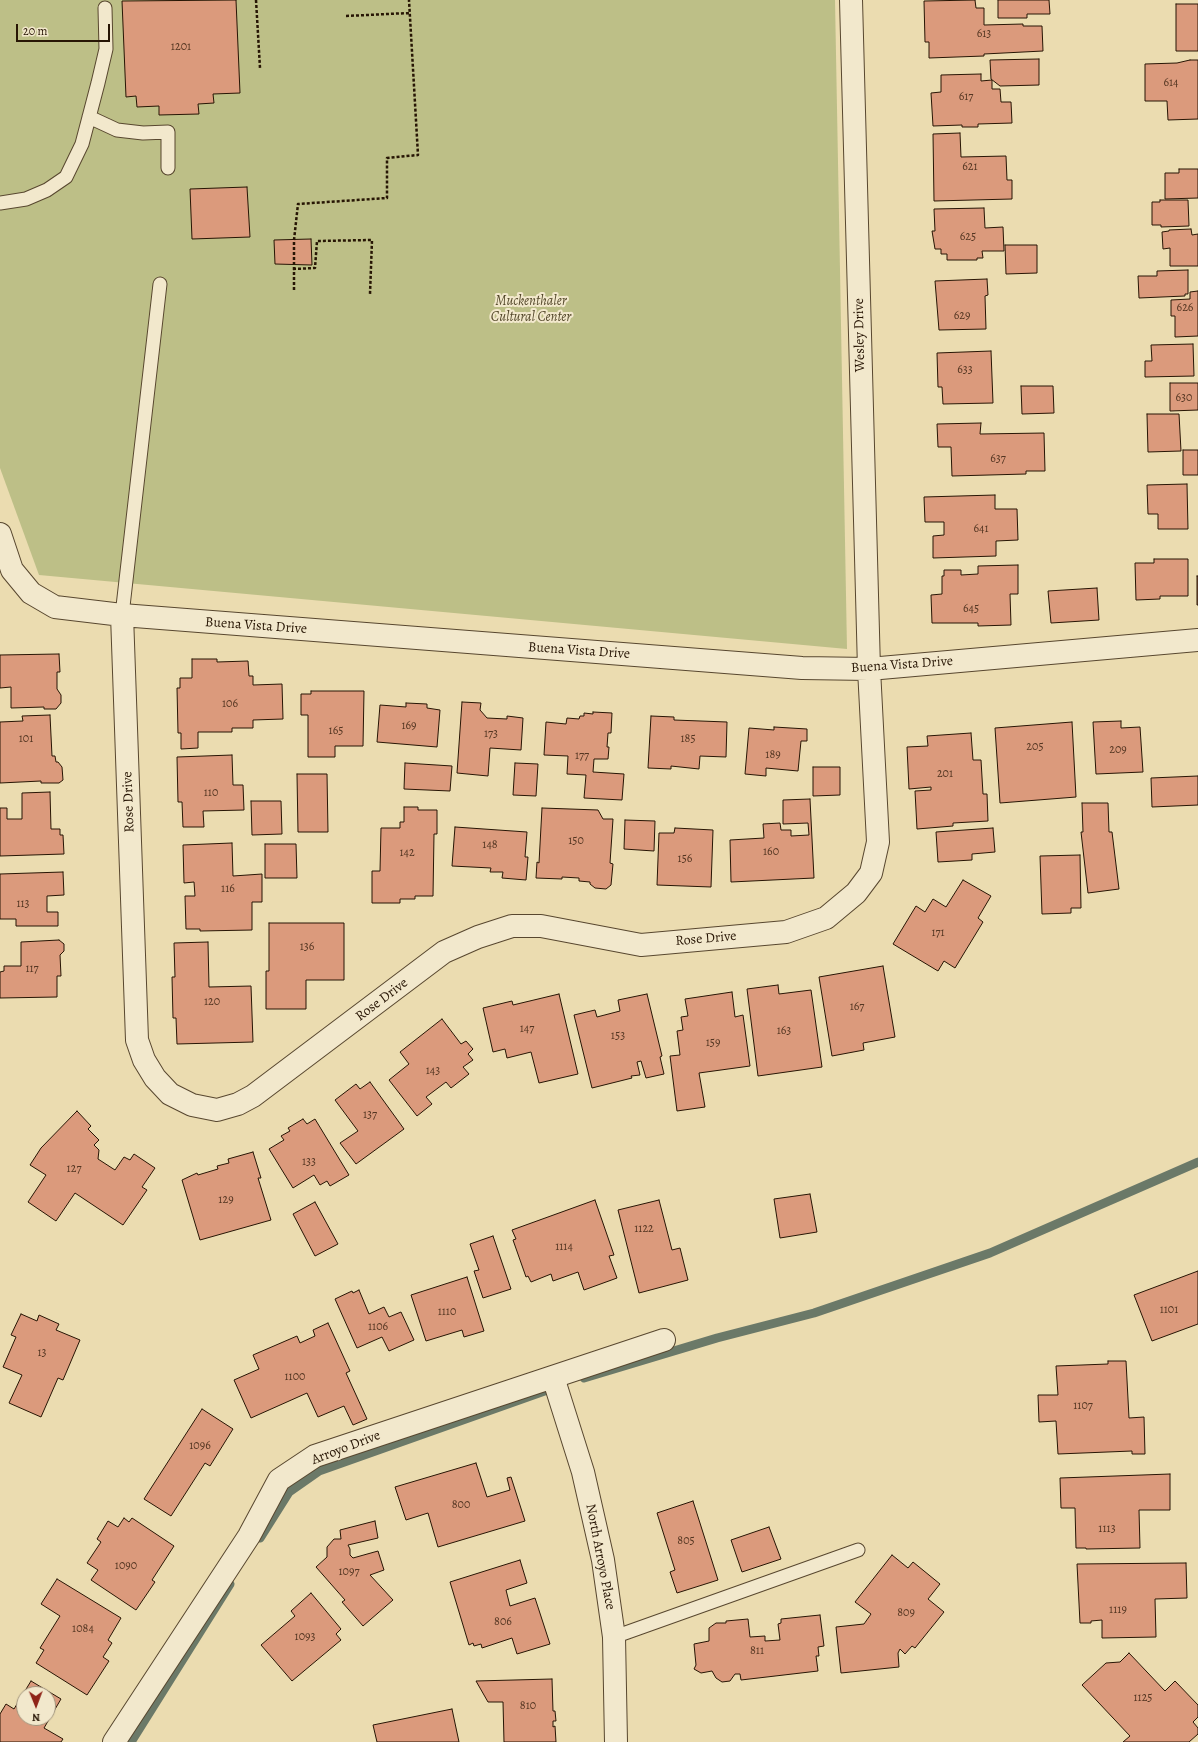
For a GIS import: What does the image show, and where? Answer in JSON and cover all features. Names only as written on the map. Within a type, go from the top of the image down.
[{"type":"street","name":"Wesley Drive","points":[[851,0],[869,669]]},
{"type":"street","name":"Buena Vista Drive","points":[[0,534],[12,570],[31,593],[55,607],[122,615],[802,668],[869,669],[1198,640]]},
{"type":"street","name":"Rose Drive","points":[[122,615],[137,1040],[144,1060],[155,1078],[170,1094],[192,1105],[217,1110],[238,1104],[253,1096],[444,952],[478,937],[512,926],[541,926],[642,945],[786,932],[826,918],[856,893],[871,873],[878,842],[869,669]]},
{"type":"street","name":"Arroyo Drive","points":[[114,1742],[249,1536],[280,1480],[315,1456],[664,1340]]},
{"type":"street","name":"North Arroyo Place","points":[[553,1377],[583,1472],[604,1560],[614,1637],[616,1742]]},
{"type":"lane","points":[[0,203],[26,199],[47,190],[66,176],[82,144],[106,49],[105,8]]},
{"type":"lane","points":[[89,117],[117,130],[143,133],[168,132],[168,168]]},
{"type":"lane","points":[[122,615],[160,284]]},
{"type":"lane","points":[[614,1637],[858,1550]]},
{"type":"path","points":[[256,0],[260,68]]},
{"type":"path","points":[[294,290],[293,269],[298,204],[387,198],[387,158],[418,155],[409,0]]},
{"type":"path","points":[[346,16],[409,13]]},
{"type":"path","points":[[293,269],[315,268],[317,241],[372,240],[370,294]]},
{"type":"green space","name":"Muckenthaler Cultural Center","points":[[0,0],[835,0],[847,649],[39,575],[0,468]]},
{"type":"building","points":[[236,0],[240,93],[213,94],[214,103],[198,104],[199,114],[159,115],[159,106],[137,107],[136,96],[126,97],[122,1]]},
{"type":"building","points":[[975,0],[976,8],[984,8],[984,25],[1023,24],[1023,26],[1042,26],[1043,51],[984,54],[984,56],[929,58],[929,42],[925,42],[924,1]]},
{"type":"building","points":[[998,0],[1049,0],[1050,14],[1027,14],[1027,18],[998,18]]},
{"type":"building","points":[[1176,4],[1198,4],[1198,51],[1176,51]]},
{"type":"building","points":[[1039,59],[1039,85],[1000,86],[991,79],[990,60]]},
{"type":"building","points":[[1198,60],[1198,119],[1168,120],[1167,101],[1145,101],[1145,64],[1177,63]]},
{"type":"building","points":[[981,74],[981,81],[992,80],[992,89],[1000,89],[1001,102],[1011,102],[1012,123],[978,124],[978,127],[962,127],[962,125],[933,126],[931,93],[941,92],[941,75]]},
{"type":"building","points":[[960,133],[961,157],[1006,156],[1007,180],[1012,180],[1012,199],[934,201],[933,134]]},
{"type":"building","points":[[1179,169],[1198,169],[1198,198],[1165,199],[1165,173],[1179,173]]},
{"type":"building","points":[[247,187],[250,237],[192,239],[190,189]]},
{"type":"building","points":[[1160,200],[1188,200],[1189,226],[1161,227],[1161,225],[1152,225],[1152,202],[1160,202]]},
{"type":"building","points":[[984,208],[985,228],[1003,227],[1004,251],[982,251],[983,258],[977,258],[977,260],[947,260],[947,254],[941,254],[941,249],[935,249],[932,231],[935,231],[934,209]]},
{"type":"building","points":[[1191,229],[1192,235],[1198,234],[1198,266],[1170,266],[1170,248],[1163,249],[1162,232],[1169,230]]},
{"type":"building","points":[[311,239],[312,265],[275,264],[274,240]]},
{"type":"building","points":[[1005,245],[1037,245],[1037,273],[1006,274]]},
{"type":"building","points":[[1188,270],[1188,294],[1185,294],[1185,296],[1139,298],[1138,276],[1157,276],[1157,271]]},
{"type":"building","points":[[987,279],[988,295],[985,296],[986,329],[939,330],[935,281]]},
{"type":"building","points":[[1198,291],[1198,336],[1175,337],[1175,316],[1171,316],[1171,300],[1190,299],[1190,292]]},
{"type":"building","points":[[1193,344],[1194,376],[1145,377],[1145,361],[1152,361],[1151,345]]},
{"type":"building","points":[[991,351],[993,403],[943,404],[942,387],[938,387],[937,353]]},
{"type":"building","points":[[1170,383],[1198,383],[1198,410],[1170,411]]},
{"type":"building","points":[[1021,386],[1053,386],[1054,413],[1022,414]]},
{"type":"building","points":[[1147,414],[1179,414],[1181,451],[1148,452]]},
{"type":"building","points":[[981,423],[980,434],[1044,433],[1045,471],[1026,471],[1026,474],[952,476],[951,447],[938,447],[937,424]]},
{"type":"building","points":[[1183,450],[1198,450],[1198,475],[1183,475]]},
{"type":"building","points":[[1187,484],[1188,529],[1158,529],[1158,514],[1148,514],[1147,485]]},
{"type":"building","points":[[995,495],[995,509],[1017,509],[1018,540],[996,541],[996,556],[933,558],[933,536],[944,535],[944,522],[925,522],[924,497]]},
{"type":"building","points":[[1154,559],[1188,559],[1188,596],[1160,596],[1160,599],[1136,600],[1135,563],[1154,563]]},
{"type":"building","points":[[1018,565],[1018,594],[1010,594],[1011,625],[978,626],[978,623],[932,623],[931,595],[942,594],[942,576],[944,576],[944,570],[961,570],[961,575],[978,574],[978,566]]},
{"type":"building","points":[[1198,576],[1198,605],[1197,605]]},
{"type":"building","points":[[1097,588],[1099,620],[1051,623],[1048,591]]},
{"type":"building","points":[[59,654],[60,672],[57,672],[57,689],[61,695],[61,703],[56,709],[44,709],[44,707],[11,708],[11,687],[0,688],[0,655]]},
{"type":"building","points":[[192,659],[217,659],[217,662],[248,661],[249,676],[253,676],[253,685],[282,684],[283,719],[253,720],[253,728],[232,728],[232,732],[198,732],[198,748],[181,749],[181,733],[178,733],[177,688],[180,688],[180,678],[192,678]]},
{"type":"building","points":[[311,691],[364,691],[363,746],[335,746],[335,757],[308,757],[308,715],[301,715],[301,694],[311,694]]},
{"type":"building","points":[[462,702],[481,703],[480,710],[487,718],[507,719],[507,716],[523,718],[521,750],[490,748],[488,776],[457,773]]},
{"type":"building","points":[[406,703],[427,704],[427,708],[440,710],[437,747],[377,742],[380,705],[406,707]]},
{"type":"building","points":[[593,712],[612,713],[611,733],[608,733],[608,759],[594,759],[593,772],[624,774],[622,800],[584,798],[586,775],[567,774],[568,756],[544,755],[546,722],[566,724],[567,718],[579,719],[580,716],[584,716],[584,713],[593,714]]},
{"type":"building","points":[[50,715],[52,756],[55,756],[56,762],[58,762],[62,767],[63,780],[59,783],[41,783],[41,781],[0,783],[0,722],[23,721],[22,716]]},
{"type":"building","points":[[651,716],[674,717],[674,720],[727,722],[726,757],[700,756],[699,769],[671,766],[671,769],[648,768]]},
{"type":"building","points":[[1121,721],[1121,728],[1140,727],[1143,772],[1096,774],[1093,722]]},
{"type":"building","points":[[1072,722],[1076,797],[1000,803],[995,728]]},
{"type":"building","points":[[774,727],[807,729],[807,741],[801,741],[798,771],[766,768],[766,776],[745,774],[749,728],[774,730]]},
{"type":"building","points":[[971,733],[973,760],[981,760],[983,794],[987,794],[988,821],[953,823],[953,826],[917,829],[915,791],[931,790],[931,787],[909,789],[907,747],[928,746],[927,736]]},
{"type":"building","points":[[232,755],[233,785],[243,785],[244,810],[203,811],[204,827],[183,827],[182,802],[178,802],[177,757]]},
{"type":"building","points":[[405,763],[452,766],[450,791],[404,789]]},
{"type":"building","points":[[515,763],[538,764],[536,796],[513,795]]},
{"type":"building","points":[[813,767],[840,767],[840,795],[813,796]]},
{"type":"building","points":[[297,774],[327,774],[328,832],[298,832]]},
{"type":"building","points":[[1198,776],[1198,805],[1152,807],[1151,778]]},
{"type":"building","points":[[50,792],[51,829],[60,829],[60,835],[63,835],[64,854],[0,856],[0,808],[7,808],[7,819],[22,819],[22,793]]},
{"type":"building","points":[[810,799],[814,878],[731,882],[730,840],[764,838],[763,824],[780,823],[781,830],[791,830],[791,836],[809,835],[808,823],[783,824],[783,800]]},
{"type":"building","points":[[251,801],[281,801],[282,834],[252,835]]},
{"type":"building","points":[[1082,803],[1108,803],[1109,832],[1112,832],[1119,889],[1088,893],[1081,832],[1083,832]]},
{"type":"building","points":[[404,807],[418,807],[418,810],[437,810],[437,834],[434,834],[433,896],[415,896],[415,899],[400,899],[400,903],[372,903],[372,871],[380,871],[381,828],[400,828],[400,822],[404,822]]},
{"type":"building","points":[[542,808],[598,810],[603,819],[613,819],[610,863],[613,864],[611,885],[606,889],[595,888],[590,884],[590,882],[579,881],[579,878],[536,878],[537,862],[539,863]]},
{"type":"building","points":[[625,820],[655,821],[654,851],[624,849]]},
{"type":"building","points":[[455,827],[527,832],[525,857],[528,857],[526,880],[502,878],[503,872],[490,872],[491,868],[452,866]]},
{"type":"building","points":[[675,828],[713,830],[711,887],[657,885],[659,833],[674,833]]},
{"type":"building","points":[[993,828],[995,852],[972,854],[972,860],[938,862],[936,832]]},
{"type":"building","points":[[232,843],[233,876],[262,874],[262,902],[252,902],[252,930],[200,931],[200,929],[186,929],[185,896],[195,896],[194,882],[184,883],[183,845]]},
{"type":"building","points":[[265,844],[296,844],[297,878],[265,878]]},
{"type":"building","points":[[1080,855],[1081,908],[1071,908],[1071,913],[1042,914],[1040,856]]},
{"type":"building","points":[[63,872],[64,895],[47,896],[47,912],[58,912],[58,926],[16,926],[16,919],[0,919],[0,874]]},
{"type":"building","points":[[963,880],[991,896],[978,918],[983,922],[955,968],[944,961],[938,971],[893,944],[916,906],[925,912],[933,899],[946,907]]},
{"type":"building","points":[[269,923],[344,923],[344,980],[306,980],[306,1009],[266,1009],[266,971],[269,971]]},
{"type":"building","points":[[59,940],[64,944],[64,951],[60,955],[61,976],[57,976],[57,997],[0,998],[0,972],[4,971],[4,966],[21,966],[21,942]]},
{"type":"building","points":[[208,942],[209,987],[251,986],[253,1042],[177,1044],[176,1018],[173,1018],[172,977],[175,977],[174,943]]},
{"type":"building","points":[[883,966],[895,1037],[863,1043],[864,1050],[832,1056],[819,977]]},
{"type":"building","points":[[778,985],[779,994],[811,990],[822,1067],[758,1076],[747,989]]},
{"type":"building","points":[[732,992],[735,1017],[743,1015],[750,1066],[699,1073],[705,1107],[677,1111],[670,1056],[680,1055],[677,1031],[683,1030],[681,1017],[688,1016],[685,999]]},
{"type":"building","points":[[559,994],[578,1074],[539,1083],[531,1052],[507,1058],[505,1049],[493,1052],[483,1008],[512,1001],[513,1005]]},
{"type":"building","points":[[647,994],[662,1056],[660,1057],[664,1074],[646,1078],[641,1061],[637,1062],[640,1075],[631,1076],[632,1078],[592,1088],[574,1015],[595,1010],[597,1017],[620,1011],[618,1000]]},
{"type":"building","points":[[442,1019],[461,1044],[466,1041],[473,1049],[468,1054],[473,1060],[463,1067],[469,1074],[451,1088],[446,1082],[426,1097],[432,1104],[417,1116],[389,1080],[409,1064],[400,1052]]},
{"type":"building","points":[[370,1082],[404,1129],[356,1164],[340,1143],[358,1131],[335,1100],[356,1084],[360,1089]]},
{"type":"building","points":[[77,1111],[91,1126],[88,1129],[99,1140],[94,1145],[99,1150],[98,1159],[115,1170],[124,1157],[130,1160],[134,1154],[155,1168],[142,1187],[147,1190],[123,1225],[75,1193],[56,1221],[28,1202],[46,1175],[30,1165],[41,1148]]},
{"type":"building","points":[[303,1119],[307,1124],[315,1119],[349,1175],[330,1186],[327,1181],[320,1185],[314,1175],[293,1188],[269,1149],[284,1140],[281,1136],[290,1131],[288,1128]]},
{"type":"building","points":[[253,1152],[261,1178],[258,1178],[271,1220],[200,1240],[182,1180],[197,1173],[198,1175],[218,1169],[217,1166],[229,1163],[228,1159]]},
{"type":"building","points":[[810,1194],[817,1232],[780,1238],[774,1199]]},
{"type":"building","points":[[595,1200],[614,1255],[609,1256],[617,1278],[584,1290],[578,1272],[553,1281],[551,1274],[531,1282],[528,1276],[526,1277],[513,1240],[516,1239],[512,1230]]},
{"type":"building","points":[[659,1200],[672,1250],[680,1248],[688,1280],[639,1293],[618,1210]]},
{"type":"building","points":[[315,1202],[338,1244],[315,1256],[293,1214]]},
{"type":"building","points":[[493,1236],[511,1289],[483,1298],[474,1271],[479,1270],[470,1244]]},
{"type":"building","points":[[1198,1271],[1198,1324],[1152,1341],[1134,1295]]},
{"type":"building","points":[[467,1277],[484,1331],[464,1337],[462,1330],[426,1341],[411,1295]]},
{"type":"building","points":[[359,1290],[369,1314],[384,1307],[389,1317],[401,1312],[414,1340],[389,1351],[382,1337],[357,1348],[335,1299],[352,1291],[353,1293]]},
{"type":"building","points":[[21,1314],[37,1321],[39,1315],[59,1324],[56,1330],[80,1340],[63,1380],[58,1378],[41,1417],[9,1403],[22,1375],[3,1367],[16,1337],[11,1335]]},
{"type":"building","points":[[328,1323],[350,1371],[346,1373],[367,1419],[353,1425],[344,1406],[318,1417],[307,1393],[251,1418],[234,1380],[259,1369],[253,1355],[297,1336],[300,1343],[315,1336],[313,1330]]},
{"type":"building","points":[[1108,1361],[1126,1361],[1129,1418],[1144,1417],[1145,1454],[1132,1454],[1132,1451],[1058,1454],[1056,1421],[1039,1422],[1038,1395],[1058,1395],[1056,1366],[1108,1364]]},
{"type":"building","points":[[202,1409],[233,1429],[210,1466],[205,1463],[171,1516],[144,1499]]},
{"type":"building","points":[[476,1463],[487,1497],[510,1490],[507,1478],[511,1477],[525,1521],[438,1547],[428,1513],[406,1520],[395,1487]]},
{"type":"building","points":[[1170,1474],[1170,1510],[1139,1510],[1140,1548],[1076,1548],[1075,1508],[1061,1508],[1060,1478]]},
{"type":"building","points":[[693,1501],[718,1580],[677,1593],[670,1572],[675,1570],[657,1513]]},
{"type":"building","points":[[124,1518],[129,1522],[132,1518],[174,1546],[152,1580],[155,1582],[136,1610],[91,1580],[98,1570],[87,1563],[101,1542],[97,1539],[108,1521],[118,1527]]},
{"type":"building","points":[[375,1521],[378,1538],[348,1545],[350,1555],[353,1558],[378,1551],[384,1570],[370,1575],[393,1600],[363,1626],[342,1602],[345,1600],[316,1567],[327,1557],[327,1547],[334,1539],[341,1539],[340,1530]]},
{"type":"building","points":[[769,1527],[781,1559],[742,1572],[731,1540]]},
{"type":"building","points":[[892,1555],[908,1568],[913,1562],[940,1584],[928,1599],[944,1612],[915,1648],[912,1646],[905,1654],[900,1649],[898,1653],[899,1667],[841,1673],[836,1627],[864,1624],[871,1614],[855,1602]]},
{"type":"building","points":[[520,1560],[527,1583],[506,1590],[510,1606],[535,1598],[550,1644],[517,1654],[512,1638],[482,1648],[481,1644],[474,1646],[473,1643],[469,1645],[450,1582]]},
{"type":"building","points":[[1186,1563],[1187,1598],[1155,1599],[1156,1637],[1102,1638],[1102,1620],[1091,1621],[1091,1623],[1080,1623],[1077,1564]]},
{"type":"building","points":[[57,1579],[121,1618],[108,1640],[112,1643],[103,1657],[109,1661],[87,1695],[36,1663],[44,1650],[40,1648],[60,1616],[41,1604]]},
{"type":"building","points":[[311,1593],[341,1629],[336,1634],[341,1640],[292,1681],[261,1645],[295,1616],[291,1611]]},
{"type":"building","points":[[820,1615],[824,1646],[818,1647],[819,1656],[816,1656],[818,1671],[741,1680],[740,1674],[735,1674],[730,1681],[722,1682],[716,1678],[712,1671],[701,1673],[694,1669],[696,1665],[694,1644],[709,1641],[709,1628],[716,1623],[726,1623],[726,1621],[748,1619],[750,1637],[765,1636],[765,1641],[780,1640],[778,1624],[781,1623],[781,1619]]},
{"type":"building","points":[[1129,1653],[1165,1691],[1175,1681],[1198,1705],[1198,1717],[1193,1722],[1198,1728],[1198,1734],[1189,1742],[1123,1742],[1130,1736],[1082,1685],[1106,1663],[1120,1662]]},
{"type":"building","points":[[552,1679],[553,1711],[555,1711],[556,1721],[553,1721],[553,1727],[555,1726],[556,1742],[504,1742],[503,1702],[488,1702],[476,1681]]},
{"type":"building","points":[[31,1681],[39,1686],[28,1686]]},
{"type":"building","points":[[56,1696],[61,1699],[56,1708]]},
{"type":"building","points":[[6,1704],[14,1709],[16,1706],[16,1726],[45,1726],[44,1728],[63,1739],[61,1742],[0,1742],[0,1714]]},
{"type":"building","points":[[452,1709],[459,1742],[377,1742],[373,1725]]},
{"type":"waterway","points":[[584,1378],[717,1338],[814,1313],[990,1253],[1198,1162]]},
{"type":"waterway","points":[[260,1538],[289,1492],[319,1471],[553,1388]]},
{"type":"waterway","points":[[131,1742],[230,1584]]}]
